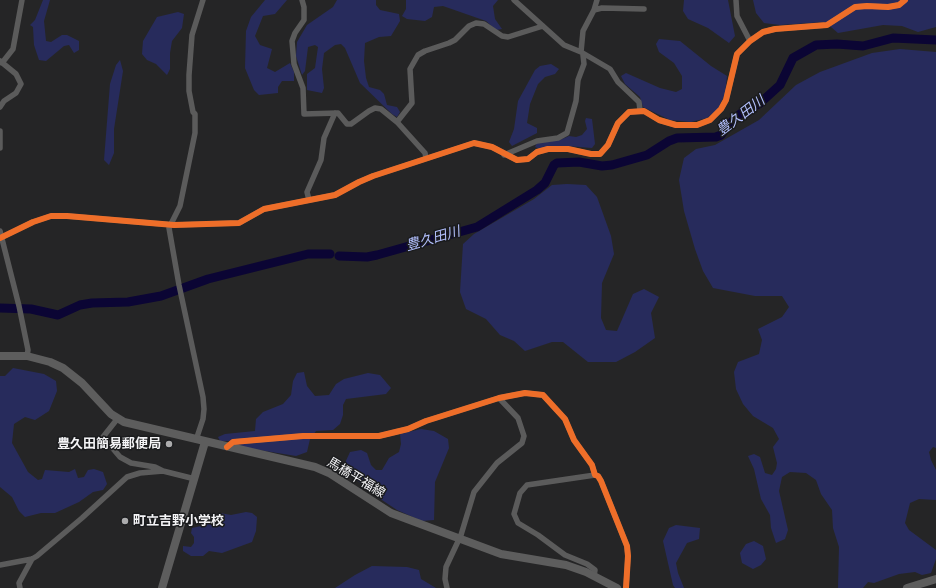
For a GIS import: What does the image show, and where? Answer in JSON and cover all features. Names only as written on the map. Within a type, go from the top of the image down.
[{"type":"main road","name":"馬橋平福線","points":[[0,356],[27,356],[46,360],[63,368],[78,379],[111,414],[133,425],[293,461],[329,473],[391,513],[459,540],[506,556],[566,565],[594,576],[617,588]]},
{"type":"main road","points":[[162,588],[205,442]]},
{"type":"main road","points":[[907,588],[936,579]]},
{"type":"street","points":[[0,107],[4,101],[16,93],[21,84],[16,74],[1,62],[13,49],[22,0]]},
{"type":"street","points":[[196,440],[204,409],[169,233],[181,200],[194,133],[195,114],[193,112],[189,91],[189,75],[192,36],[203,0]]},
{"type":"street","points":[[302,0],[305,14],[293,37],[293,57],[295,71],[302,83],[304,114],[335,113],[342,116],[345,122],[351,124],[375,108],[384,112],[397,122],[425,153],[426,158]]},
{"type":"street","points":[[514,0],[564,45],[610,69],[618,82],[639,102],[640,110]]},
{"type":"street","points":[[504,155],[537,140],[563,137],[567,134],[576,101],[578,80],[584,64],[582,54],[583,31],[594,10],[597,0]]},
{"type":"street","points":[[736,0],[737,16],[750,41]]},
{"type":"street","points":[[27,356],[28,350],[1,235],[33,222],[51,216],[67,216],[171,224],[239,223],[264,209],[336,195],[359,182],[426,158],[474,143],[492,147],[504,155],[517,160],[528,159],[537,152],[548,149],[600,154],[608,145],[622,116],[629,112],[640,110],[665,122],[676,125],[697,126],[710,120],[721,109],[726,100],[737,54],[750,41],[768,30],[826,25],[855,7],[888,7],[900,5],[905,0]]},
{"type":"street","points":[[594,10],[602,8],[644,9]]},
{"type":"street","points":[[397,122],[412,103],[410,69],[418,55],[425,51],[449,43],[469,26],[476,23],[484,24],[495,33],[508,37],[543,26]]},
{"type":"street","points":[[309,200],[307,192],[321,160],[324,138],[335,113]]},
{"type":"street","points":[[0,131],[0,148]]},
{"type":"street","points":[[227,447],[233,442],[256,442],[303,436],[374,436],[396,433],[426,421],[500,398],[525,393],[543,395],[565,419],[574,440],[592,465],[595,475],[598,476],[601,481],[627,546],[628,556],[626,588]]},
{"type":"street","points":[[447,588],[445,579],[446,567],[459,540],[474,492],[497,463],[522,443],[524,436],[518,418],[500,398]]},
{"type":"street","points":[[118,418],[103,437],[120,457],[131,463],[155,466],[163,472]]},
{"type":"street","points":[[20,588],[20,583],[32,559],[59,538],[127,476],[140,473],[163,472],[195,480]]},
{"type":"street","points":[[594,576],[595,570],[587,564],[565,556],[538,535],[518,524],[514,514],[520,493],[527,485],[595,475]]},
{"type":"street","points":[[0,565],[32,559]]},
{"type":"shaded area","points":[[43,0],[50,0],[44,21],[46,41],[51,42],[62,35],[67,35],[79,41],[79,50],[74,53],[69,45],[64,46],[46,61],[39,60],[34,45],[33,27],[30,25],[35,20]]},
{"type":"shaded area","points":[[265,0],[287,0],[275,14],[263,16],[255,36],[260,45],[272,49],[267,68],[275,72],[290,63],[294,72],[294,81],[282,81],[278,87],[278,93],[259,95],[254,90],[245,68],[246,31],[251,17]]},
{"type":"shaded area","points":[[337,0],[376,0],[376,5],[380,10],[399,14],[400,21],[391,36],[379,37],[365,43],[364,61],[366,78],[369,87],[380,90],[384,94],[387,105],[397,107],[400,112],[397,117],[360,83],[345,48],[341,44],[335,45],[324,53],[322,69],[324,88],[322,93],[307,90],[307,74],[315,68],[318,47],[315,45],[308,47],[305,71],[302,75],[296,56],[297,42],[307,25],[333,7]]},
{"type":"shaded area","points":[[406,0],[498,0],[493,6],[495,19],[502,29],[496,30],[486,21],[443,6],[434,7],[432,17],[425,21],[407,19],[402,16],[406,9]]},
{"type":"shaded area","points":[[684,0],[728,0],[735,36],[729,43],[708,28],[688,19],[683,11]]},
{"type":"shaded area","points":[[753,0],[936,0],[936,27],[918,32],[902,26],[883,25],[838,33],[825,22],[780,25],[764,23],[756,13]]},
{"type":"shaded area","points":[[178,12],[184,14],[182,28],[172,41],[170,69],[167,75],[156,64],[147,60],[142,54],[143,41],[157,17]]},
{"type":"shaded area","points":[[659,39],[680,41],[711,66],[727,76],[725,94],[718,109],[707,118],[691,122],[670,120],[643,107],[640,97],[625,84],[621,76],[626,73],[660,88],[676,92],[682,89],[682,76],[674,63],[659,52],[656,44]]},
{"type":"shaded area","points":[[900,49],[936,52],[936,448],[933,447],[929,452],[936,470],[936,500],[919,499],[910,503],[905,523],[909,530],[936,550],[936,559],[931,573],[922,575],[915,572],[899,574],[874,583],[868,582],[863,588],[838,588],[839,547],[833,528],[832,510],[821,494],[816,480],[806,473],[790,472],[782,477],[779,491],[788,530],[785,539],[776,543],[771,528],[770,515],[761,499],[754,469],[748,456],[754,454],[760,457],[765,473],[772,475],[776,469],[777,463],[773,447],[779,439],[773,428],[753,416],[743,404],[736,389],[734,372],[738,362],[759,354],[762,340],[758,329],[782,317],[789,307],[782,296],[755,296],[713,288],[703,271],[695,249],[684,211],[679,180],[684,158],[696,149],[715,145],[759,120],[796,85],[820,72],[872,53]]},
{"type":"shaded area","points":[[120,60],[123,71],[114,129],[114,153],[109,165],[104,160],[110,84],[116,65]]},
{"type":"shaded area","points":[[551,64],[559,69],[555,74],[545,77],[538,84],[530,104],[527,123],[537,128],[537,133],[512,146],[509,142],[514,129],[518,101],[535,70],[540,66]]},
{"type":"shaded area","points":[[586,118],[592,119],[595,144],[592,148],[567,146],[540,149],[535,147],[537,143],[560,140],[569,136],[576,137],[582,135],[587,129],[585,121]]},
{"type":"shaded area","points":[[552,185],[586,185],[597,197],[611,236],[614,254],[602,283],[601,318],[606,330],[617,331],[633,294],[644,289],[659,297],[651,313],[655,338],[635,352],[616,362],[588,362],[563,342],[552,342],[525,351],[514,341],[500,335],[486,319],[466,309],[460,292],[463,244],[474,234],[534,199]]},
{"type":"shaded area","points":[[13,368],[44,374],[56,381],[57,391],[49,411],[35,420],[25,417],[14,424],[12,443],[28,472],[38,480],[42,479],[45,470],[69,472],[75,469],[78,478],[84,477],[88,470],[94,469],[103,472],[107,484],[103,490],[93,492],[79,502],[55,513],[41,513],[25,517],[19,511],[12,497],[0,487],[0,376],[5,376]]},
{"type":"shaded area","points":[[304,372],[307,386],[315,396],[329,395],[336,384],[344,379],[368,373],[380,375],[391,388],[386,394],[346,399],[343,405],[343,415],[340,424],[333,430],[316,431],[310,439],[307,452],[296,456],[241,447],[232,441],[220,441],[218,437],[225,434],[255,431],[256,419],[263,412],[283,404],[291,395],[293,381],[297,373]]},
{"type":"shaded area","points":[[421,429],[434,431],[448,439],[449,448],[435,482],[434,520],[422,521],[397,510],[376,496],[346,471],[345,463],[350,452],[361,450],[367,453],[371,465],[376,470],[382,470],[389,458],[399,452],[401,444],[400,434]]},
{"type":"shaded area","points":[[246,512],[252,513],[257,517],[256,531],[252,542],[222,553],[209,551],[203,556],[191,556],[183,551],[183,546],[191,547],[194,543],[194,537],[191,533],[192,528],[206,525],[220,513],[231,515]]},
{"type":"shaded area","points":[[676,525],[700,528],[699,539],[687,543],[676,563],[684,588],[675,588],[673,585],[663,541],[669,528]]},
{"type":"shaded area","points":[[754,541],[763,546],[766,559],[761,565],[753,569],[742,563],[740,553],[746,544]]},
{"type":"shaded area","points":[[372,566],[407,567],[419,570],[421,579],[436,588],[335,588]]},
{"type":"waterway","name":"豊久田川","points":[[339,256],[367,257],[377,255],[477,227],[537,190],[545,183],[554,165],[557,163],[579,162],[602,166],[612,165],[647,155],[669,141],[677,138],[716,137],[721,135],[735,118],[744,111],[759,104],[780,85],[793,58],[816,45],[837,44],[863,46],[893,38],[936,40]]},
{"type":"waterway","name":"豊久田川","points":[[0,308],[31,309],[58,315],[80,305],[92,303],[128,302],[161,296],[208,279],[308,254],[330,254]]},
{"type":"cycle path","points":[[0,238],[33,222],[51,216],[174,225],[239,223],[264,209],[335,195],[373,176],[474,143],[492,147],[517,160],[528,159],[537,152],[548,149],[568,149],[591,154],[600,154],[608,145],[618,123],[629,112],[644,111],[659,120],[676,125],[697,125],[710,120],[721,109],[726,100],[737,54],[750,41],[763,32],[775,29],[827,25],[855,7],[888,7],[899,5],[905,0]]},
{"type":"cycle path","points":[[227,447],[233,442],[303,436],[379,436],[408,429],[426,421],[499,398],[525,393],[543,395],[565,419],[574,440],[592,465],[595,475],[598,476],[601,481],[627,546],[628,556],[626,588]]},
{"type":"place","name":"豊久田簡易郵便局","points":[[169,444]]},
{"type":"place","name":"町立吉野小学校","points":[[125,521]]}]
